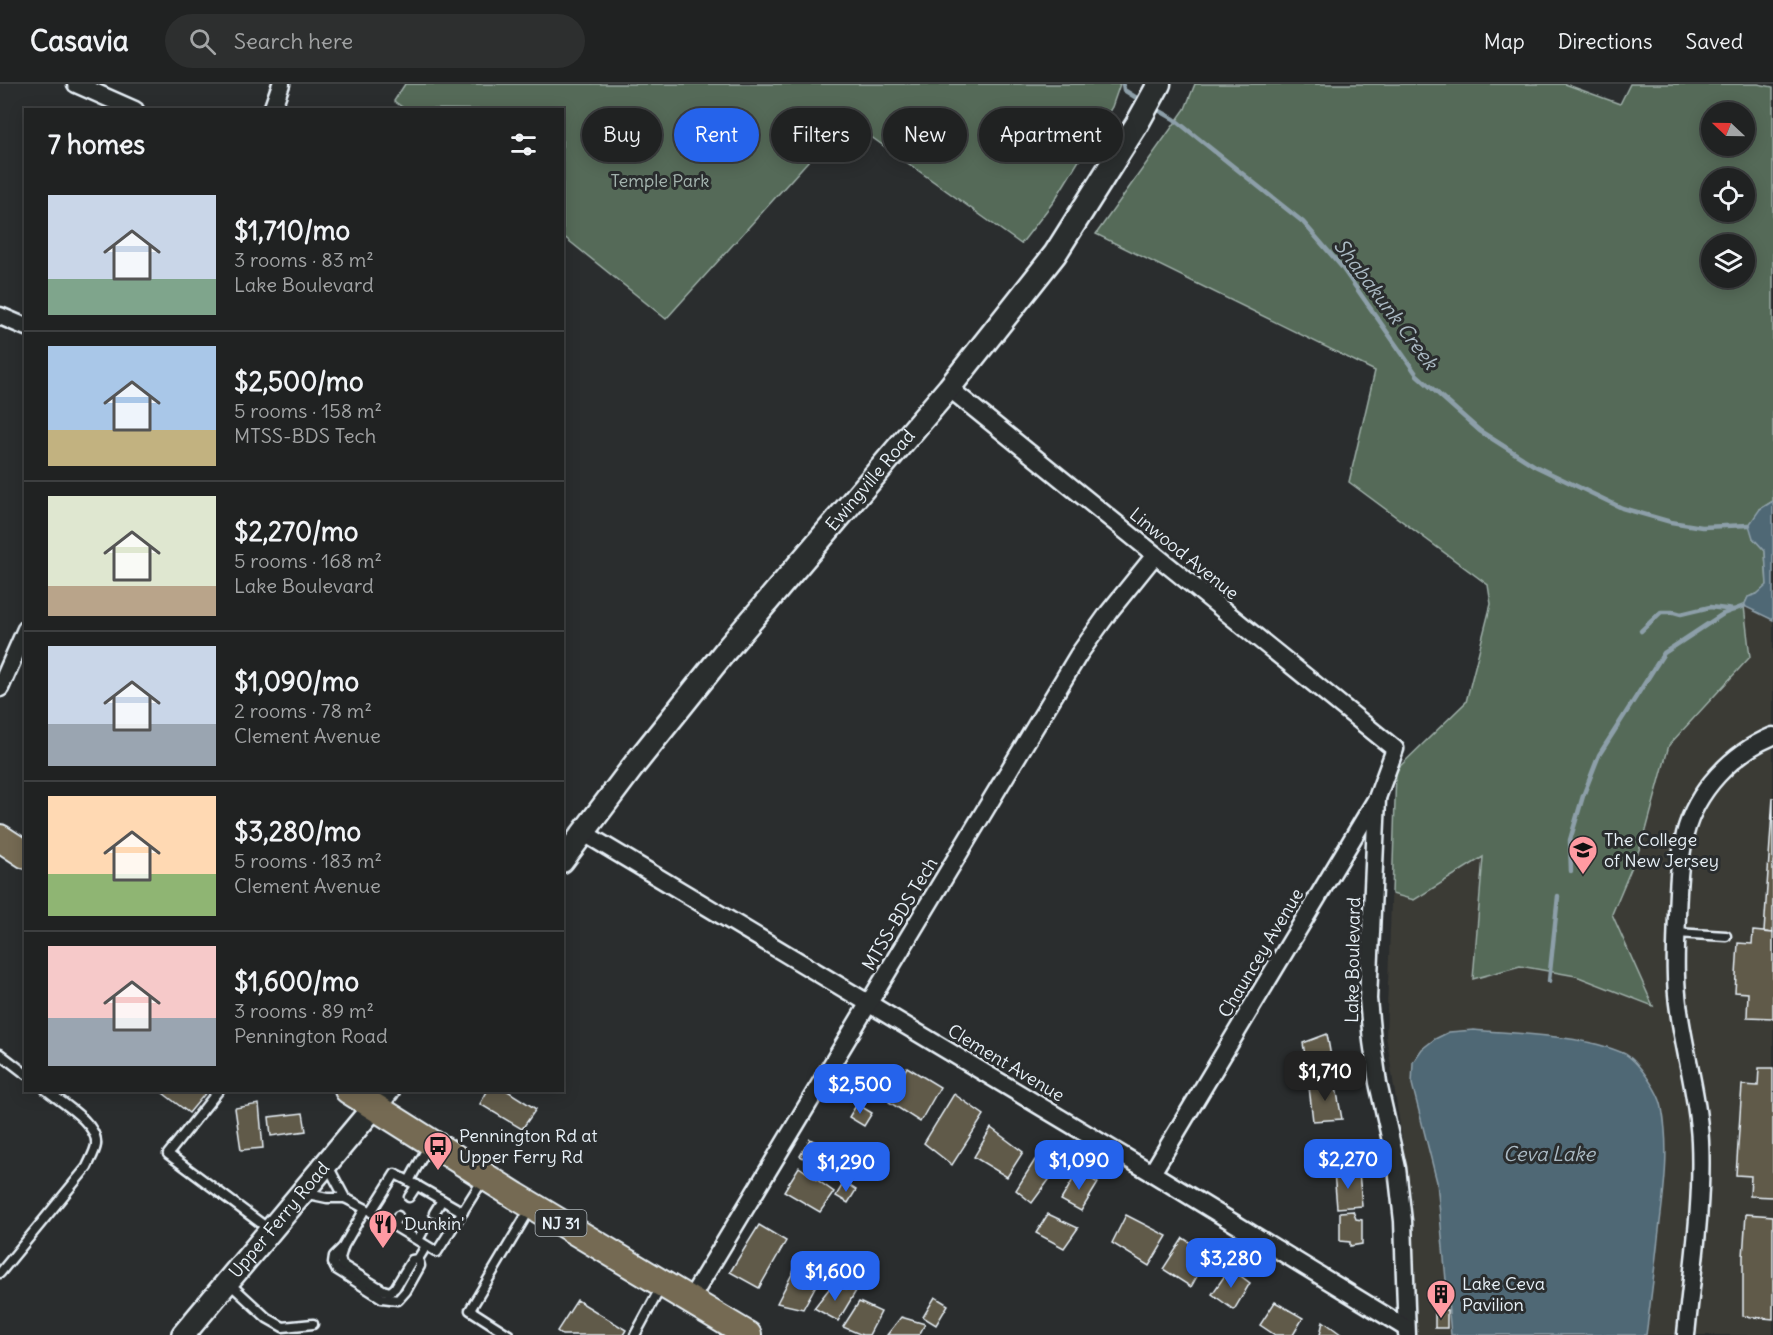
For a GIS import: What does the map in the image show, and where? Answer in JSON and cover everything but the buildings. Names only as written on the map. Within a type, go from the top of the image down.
[{"type":"main road","name":"Ewingville Road","points":[[564,858],[635,764],[727,649],[949,388],[1055,254],[1137,124],[1158,85]]},
{"type":"main road","points":[[0,838],[24,854]]},
{"type":"main road","name":"NJ 31","points":[[356,1092],[382,1099],[430,1142],[748,1335]]},
{"type":"main road","name":"Upper Ferry Road","points":[[183,1335],[382,1099]]},
{"type":"street","points":[[75,84],[130,108]]},
{"type":"street","points":[[273,108],[281,84]]},
{"type":"street","points":[[0,316],[24,326]]},
{"type":"street","name":"Linwood Avenue","points":[[949,388],[1395,749]]},
{"type":"street","name":"MTSS-BDS Tech","points":[[690,1300],[1079,654],[1155,555]]},
{"type":"street","points":[[0,688],[24,634]]},
{"type":"street","points":[[1686,1335],[1700,1203],[1701,1169],[1700,1138],[1676,985],[1676,933],[1681,854],[1693,813],[1715,778],[1747,750],[1773,736]]},
{"type":"street","name":"Chauncey Avenue","points":[[1152,1173],[1377,798],[1395,749]]},
{"type":"street","name":"Lake Boulevard","points":[[1377,798],[1368,999],[1371,1041],[1397,1168],[1403,1221],[1406,1332]]},
{"type":"street","name":"Clement Avenue","points":[[584,833],[1152,1173],[1406,1332]]},
{"type":"lane","points":[[1676,933],[1726,936]]},
{"type":"lane","points":[[0,1054],[24,1072]]},
{"type":"lane","points":[[0,1273],[87,1167],[96,1146],[96,1135],[90,1125],[49,1092]]},
{"type":"lane","points":[[217,1092],[168,1154],[271,1231]]},
{"type":"lane","points":[[409,1197],[430,1142]]},
{"type":"lane","points":[[327,1164],[345,1198]]},
{"type":"lane","points":[[426,1246],[418,1259],[412,1260],[395,1288],[390,1292],[382,1290],[342,1265],[340,1258],[343,1247],[395,1174],[463,1212]]},
{"type":"lane","points":[[303,1193],[327,1198],[345,1198],[436,1252],[485,1177]]},
{"type":"lane","points":[[434,1213],[442,1200]]},
{"type":"lane","points":[[509,1335],[470,1310],[532,1206]]},
{"type":"lane","points":[[393,1225],[398,1216]]},
{"type":"lane","points":[[417,1240],[423,1231]]},
{"type":"lane","points":[[228,1282],[267,1318],[283,1327],[312,1323]]},
{"type":"lane","points":[[635,1335],[662,1284]]},
{"type":"shaded area","name":"The College of New Jersey","points":[[1773,431],[1773,1335],[1417,1335],[1412,1204],[1386,1035],[1396,770]]},
{"type":"green space","name":"Temple Park","points":[[405,84],[1120,84],[1111,108],[979,108],[979,162],[1078,162],[1054,201],[1021,244],[906,162],[967,162],[967,108],[883,108],[883,145],[871,137],[871,108],[771,108],[771,162],[807,162],[666,319],[564,237],[564,108],[404,108],[394,101]]},
{"type":"green space","points":[[1195,84],[1565,84],[1620,104],[1630,84],[1758,84],[1773,87],[1773,501],[1760,509],[1753,538],[1765,551],[1767,586],[1757,594],[1748,597],[1744,606],[1750,657],[1669,745],[1644,838],[1612,914],[1653,1006],[1576,976],[1520,966],[1473,979],[1483,857],[1414,900],[1392,894],[1396,770],[1466,702],[1491,604],[1488,585],[1349,482],[1375,371],[1096,234],[1185,109]]},
{"type":"water","points":[[1773,501],[1773,620],[1744,606],[1748,597],[1757,594],[1767,585],[1765,551],[1753,538],[1749,525],[1760,509]]},
{"type":"water","name":"Ceva Lake","points":[[1474,1030],[1550,1036],[1607,1047],[1629,1056],[1652,1086],[1662,1108],[1666,1154],[1663,1200],[1646,1335],[1451,1335],[1437,1182],[1412,1084],[1413,1062],[1422,1049],[1435,1039],[1449,1032]]},
{"type":"waterway","name":"Shabakunk Creek","points":[[1123,84],[1124,90],[1143,102]]},
{"type":"waterway","name":"Shabakunk Creek","points":[[1153,107],[1174,119],[1303,222],[1341,266],[1417,375],[1480,431],[1535,466],[1622,508],[1671,522],[1702,527],[1749,525]]},
{"type":"waterway","points":[[1571,871],[1570,840],[1583,796],[1599,755],[1664,653],[1723,614],[1744,606]]},
{"type":"waterway","points":[[1641,631],[1661,612],[1681,614],[1710,607],[1734,610]]},
{"type":"waterway","points":[[1549,981],[1558,896]]},
{"type":"place","name":"The College of New Jersey","points":[[1583,876]]},
{"type":"place","name":"Pennington Rd at Upper Ferry Rd","points":[[438,1172]]},
{"type":"place","name":"Dunkin'","points":[[383,1250]]},
{"type":"place","name":"Lake Ceva Pavilion","points":[[1441,1320]]}]
